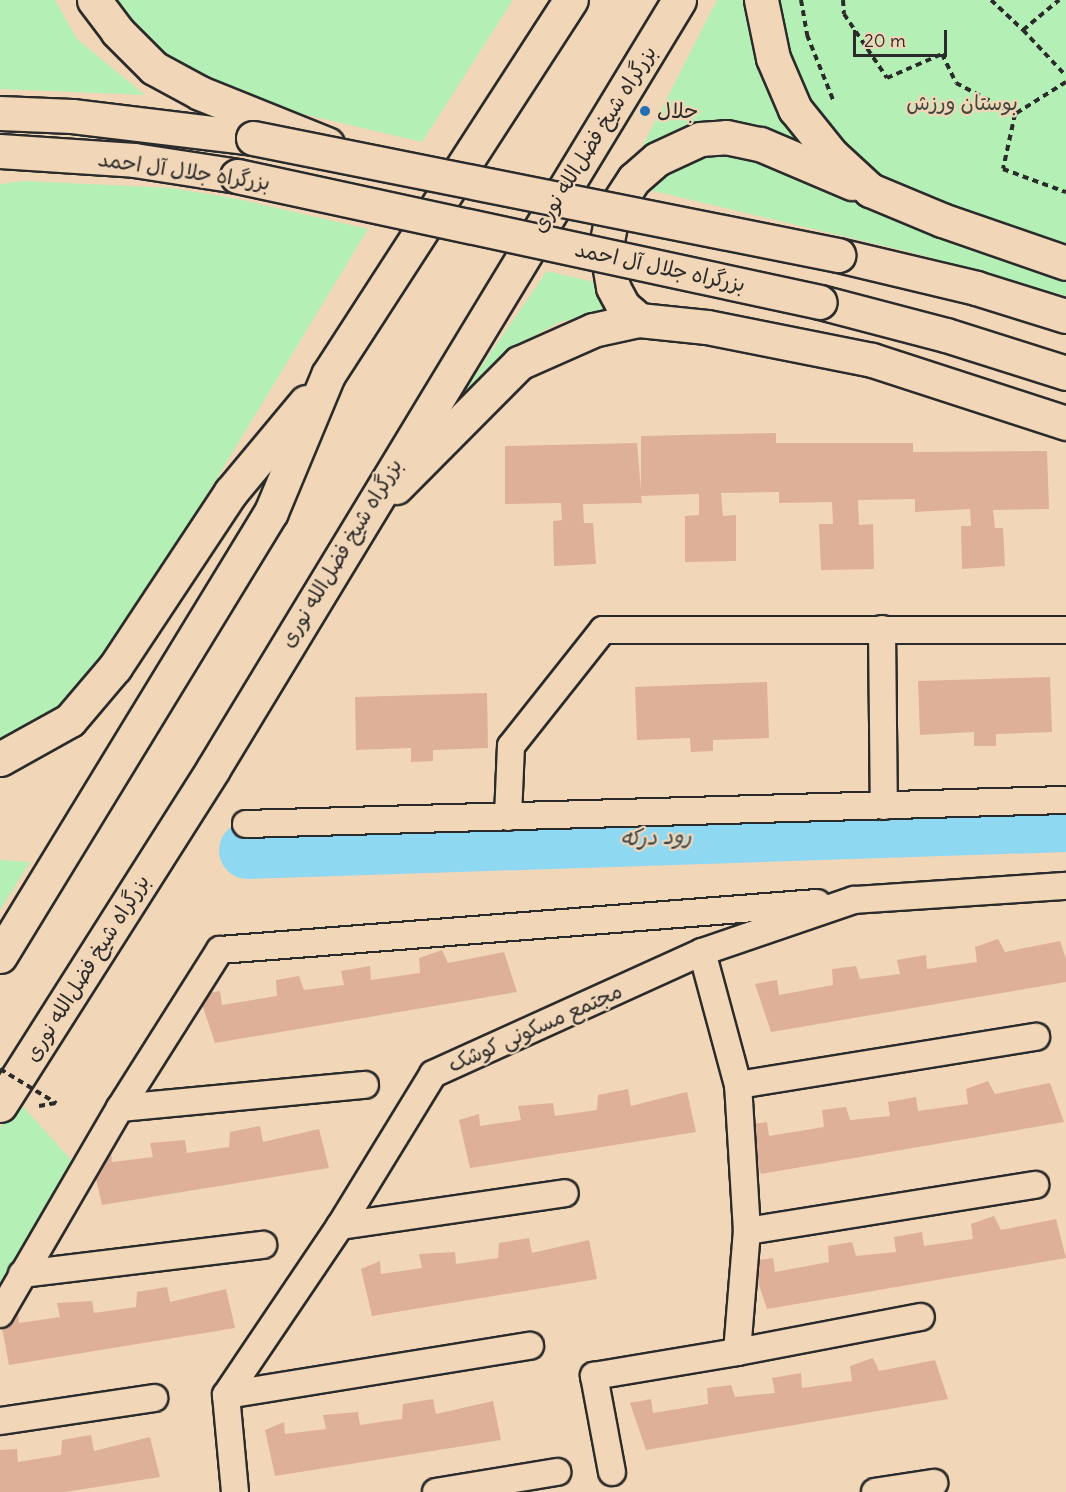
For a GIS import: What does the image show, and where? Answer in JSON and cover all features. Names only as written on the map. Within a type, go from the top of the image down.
[{"type":"highway","points":[[0,759],[22,750],[77,711],[115,667],[231,492],[328,375],[571,0]]},
{"type":"highway","name":"بزرگراه شیخ فضل‌الله نوری","points":[[0,1105],[213,769],[350,536],[679,0]]},
{"type":"highway","points":[[761,0],[773,58],[795,109],[832,155],[870,190]]},
{"type":"highway","points":[[99,8],[154,68],[201,93],[359,158]]},
{"type":"highway","name":"بزرگراه جلال آل احمد","points":[[0,113],[72,116],[253,138],[359,158],[838,255],[976,288],[1066,316]]},
{"type":"highway","points":[[639,320],[623,306],[613,287],[606,246],[613,211],[634,178],[665,155],[700,139],[726,137],[760,144],[942,220],[1066,263]]},
{"type":"highway","name":"بزرگراه جلال آل احمد","points":[[0,151],[134,160],[237,176],[820,302],[946,335],[1066,373]]},
{"type":"highway","points":[[0,172],[40,168],[237,176]]},
{"type":"highway","points":[[350,536],[490,388],[519,363],[552,345],[593,330],[639,320],[707,327],[872,360],[1066,423]]},
{"type":"highway","points":[[0,956],[271,512],[328,375]]},
{"type":"street","points":[[882,629],[884,806]]},
{"type":"street","points":[[508,817],[511,746],[603,630],[1066,630]]},
{"type":"street","points":[[246,824],[1065,800]]},
{"type":"street","name":"مجتمع مسکونی کوشک","points":[[226,1395],[340,1226],[433,1074],[702,952],[854,900],[1066,886]]},
{"type":"street","points":[[0,1314],[120,1108],[220,950],[854,900]]},
{"type":"street","points":[[702,952],[738,1085],[747,1231],[737,1352]]},
{"type":"street","points":[[738,1085],[1036,1037]]},
{"type":"street","points":[[120,1108],[365,1085]]},
{"type":"street","points":[[747,1231],[1035,1185]]},
{"type":"street","points":[[340,1226],[565,1193]]},
{"type":"street","points":[[22,1274],[263,1245]]},
{"type":"street","points":[[612,1472],[594,1376],[921,1317]]},
{"type":"street","points":[[235,1492],[226,1395],[530,1346]]},
{"type":"street","points":[[0,1421],[154,1398]]},
{"type":"street","points":[[436,1492],[557,1472]]},
{"type":"street","points":[[875,1492],[934,1483]]},
{"type":"path","points":[[801,0],[807,35],[838,112]]},
{"type":"path","points":[[843,0],[844,14],[887,78],[942,54],[956,83],[1015,114]]},
{"type":"path","points":[[991,0],[1066,76]]},
{"type":"path","points":[[1023,30],[1059,0]]},
{"type":"path","points":[[1066,82],[1015,114],[1003,169],[1066,192]]},
{"type":"path","points":[[0,1069],[56,1103]]},
{"type":"green space","points":[[0,0],[55,0],[77,39],[145,95],[0,89]]},
{"type":"green space","points":[[114,0],[513,0],[422,142],[269,106],[221,85],[175,61],[139,31]]},
{"type":"green space","points":[[717,0],[745,0],[751,41],[773,106],[819,163],[668,137],[642,147]]},
{"type":"green space","name":"بوستان ورزش","points":[[772,0],[1066,0],[1066,252],[879,178],[848,158],[802,101]]},
{"type":"green space","points":[[713,145],[837,189],[915,226],[1066,280],[1066,296],[910,252],[637,187]]},
{"type":"green space","points":[[25,181],[171,188],[238,199],[368,229],[149,590],[95,670],[69,699],[32,727],[0,742],[0,184]]},
{"type":"green space","points":[[547,271],[598,283],[603,311],[560,322],[524,341],[483,372],[457,402]]},
{"type":"green space","points":[[0,860],[30,862],[0,910]]},
{"type":"green space","points":[[17,1100],[74,1163],[0,1286],[0,1128]]},
{"type":"building","points":[[776,433],[776,443],[913,443],[913,452],[1047,451],[1049,509],[993,510],[995,528],[1003,528],[1005,566],[962,569],[961,526],[971,526],[970,509],[915,512],[915,499],[858,500],[859,525],[873,524],[874,569],[821,570],[819,524],[833,524],[832,502],[779,503],[779,492],[721,493],[723,516],[736,515],[736,561],[685,562],[685,516],[699,515],[699,494],[641,496],[642,503],[583,504],[584,523],[593,523],[596,564],[554,566],[553,521],[562,520],[561,503],[505,504],[505,446],[637,443],[641,490],[641,436]]},
{"type":"building","points":[[1050,677],[1052,732],[996,734],[996,746],[974,746],[974,732],[920,735],[918,681]]},
{"type":"building","points":[[767,682],[769,738],[713,740],[713,751],[691,752],[690,738],[637,740],[635,687]]},
{"type":"building","points":[[487,693],[488,748],[433,750],[433,761],[411,762],[411,748],[356,750],[355,697]]},
{"type":"building","points":[[998,939],[1005,952],[1060,941],[1066,959],[1066,982],[771,1032],[755,984],[777,980],[779,995],[833,985],[832,969],[856,966],[860,979],[900,974],[897,960],[926,955],[927,969],[977,962],[975,947]]},
{"type":"building","points":[[442,950],[448,963],[504,952],[517,992],[215,1043],[199,995],[220,991],[222,1005],[277,996],[276,980],[299,976],[304,990],[344,985],[341,971],[370,966],[371,980],[420,973],[419,958]]},
{"type":"building","points":[[988,1081],[995,1094],[1050,1083],[1064,1122],[761,1174],[745,1125],[767,1122],[769,1136],[824,1127],[822,1110],[846,1107],[850,1120],[890,1116],[888,1102],[916,1097],[918,1111],[968,1104],[966,1089]]},
{"type":"building","points":[[628,1089],[631,1106],[687,1092],[696,1132],[470,1168],[459,1120],[479,1114],[480,1126],[521,1120],[518,1106],[553,1103],[555,1116],[597,1110],[598,1095]]},
{"type":"building","points":[[260,1126],[263,1142],[319,1129],[329,1168],[102,1205],[91,1157],[111,1150],[112,1162],[153,1157],[150,1143],[185,1140],[187,1153],[229,1147],[230,1132]]},
{"type":"building","points":[[994,1216],[1001,1230],[1056,1219],[1066,1258],[767,1309],[751,1261],[773,1258],[775,1272],[829,1262],[828,1246],[852,1242],[856,1256],[896,1252],[894,1237],[922,1232],[924,1246],[973,1239],[971,1224]]},
{"type":"building","points":[[529,1238],[532,1253],[589,1240],[597,1279],[372,1316],[361,1269],[380,1261],[381,1274],[422,1268],[419,1254],[455,1252],[456,1264],[498,1258],[499,1243]]},
{"type":"building","points":[[167,1287],[170,1302],[226,1289],[235,1328],[9,1365],[0,1317],[18,1311],[19,1323],[60,1317],[57,1303],[92,1301],[94,1313],[136,1307],[137,1292]]},
{"type":"building","points":[[873,1358],[879,1371],[935,1360],[948,1399],[646,1450],[630,1403],[651,1399],[653,1413],[708,1404],[707,1388],[731,1385],[735,1397],[775,1393],[772,1378],[801,1373],[802,1388],[852,1381],[850,1366]]},
{"type":"building","points":[[433,1399],[436,1414],[493,1401],[501,1440],[275,1476],[265,1430],[284,1422],[285,1434],[326,1429],[323,1415],[358,1412],[360,1425],[402,1419],[403,1404]]},
{"type":"building","points":[[91,1435],[94,1451],[150,1437],[160,1477],[65,1492],[0,1492],[0,1450],[17,1449],[18,1462],[61,1455],[62,1440]]},
{"type":"waterway","name":"رود درکه","points":[[247,850],[1066,823]]},
{"type":"place","name":"جلال","points":[[645,111]]}]
